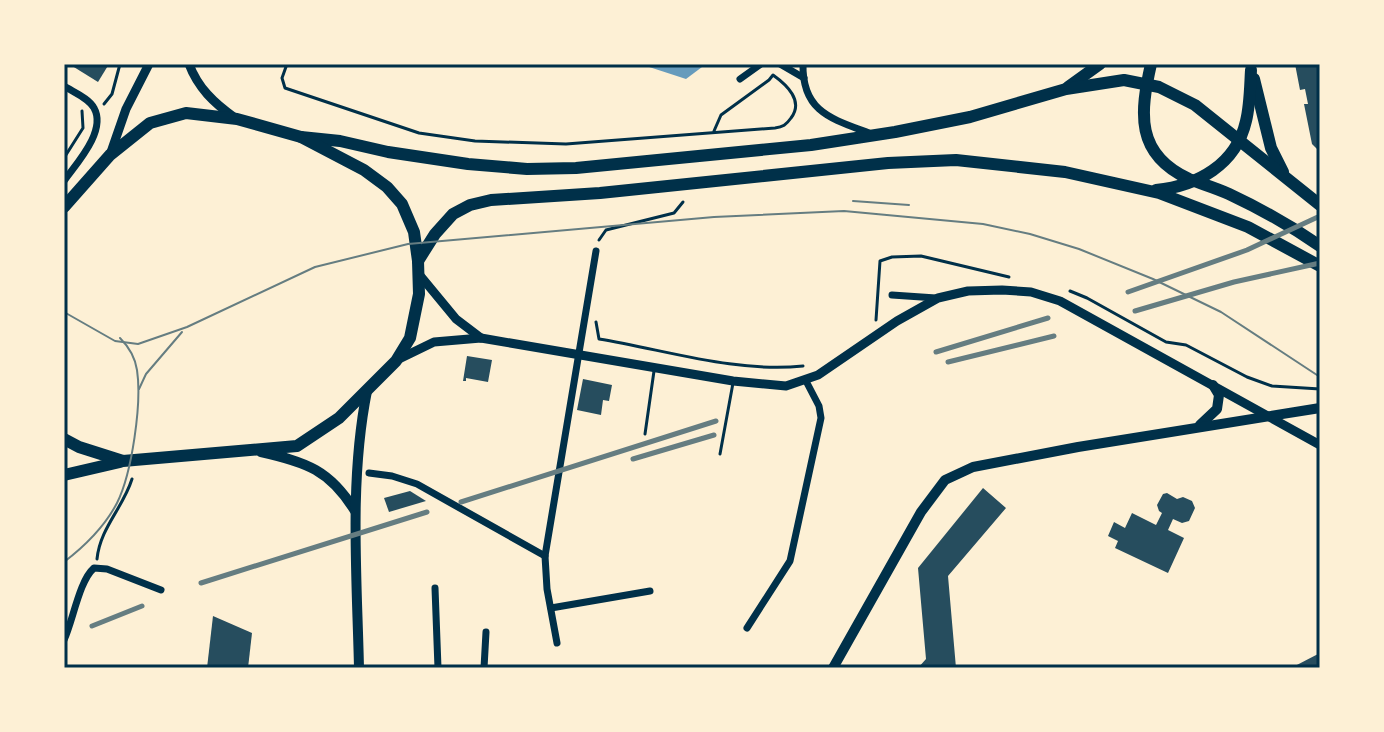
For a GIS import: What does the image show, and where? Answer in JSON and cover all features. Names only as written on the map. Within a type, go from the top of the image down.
[{"type":"highway","points":[[1066,89],[1100,64]]},
{"type":"highway","points":[[1151,64],[1142,115],[1150,146],[1164,163],[1193,180],[1264,212],[1320,246]]},
{"type":"highway","points":[[1145,189],[1171,188],[1193,180],[1214,171],[1227,159],[1246,121],[1251,67]]},
{"type":"highway","points":[[1251,67],[1274,157],[1296,186]]},
{"type":"highway","points":[[64,207],[110,155],[142,128],[168,116],[193,113],[237,119],[301,137],[340,141],[431,160],[550,170],[811,145],[874,135],[970,117],[1066,89],[1108,81],[1146,84],[1195,105],[1320,205]]},
{"type":"highway","points":[[64,475],[123,461],[288,448],[306,441],[339,418],[405,349],[415,321],[419,294],[410,221],[393,192],[364,170],[301,137]]},
{"type":"highway","points":[[418,267],[435,234],[453,214],[477,203],[918,160],[956,160],[1040,168],[1145,189],[1231,219],[1320,266]]},
{"type":"highway","points":[[64,439],[123,461]]},
{"type":"main road","points":[[1191,429],[1204,423],[1217,409],[1219,395],[1213,385]]},
{"type":"main road","points":[[359,668],[356,518],[360,434],[367,391]]},
{"type":"main road","points":[[833,668],[921,512],[945,480],[973,467],[1320,408]]},
{"type":"main road","points":[[256,450],[286,457],[319,471],[340,489],[356,518]]},
{"type":"street","points":[[110,155],[126,109],[149,64]]},
{"type":"street","points":[[189,64],[210,99],[237,119]]},
{"type":"street","points":[[740,79],[761,64]]},
{"type":"street","points":[[780,64],[804,78]]},
{"type":"street","points":[[803,64],[804,78],[813,102],[825,116],[874,135]]},
{"type":"street","points":[[64,86],[94,108],[97,118],[95,133],[64,181]]},
{"type":"street","points":[[557,643],[545,556],[596,251]]},
{"type":"street","points":[[418,267],[456,319],[481,338]]},
{"type":"street","points":[[892,295],[938,298],[979,290],[1023,291],[1042,295],[1092,318],[1320,445]]},
{"type":"street","points":[[396,361],[434,342],[481,338],[774,386],[806,381],[904,316],[938,298]]},
{"type":"street","points":[[747,628],[790,561],[821,425],[819,406],[806,381]]},
{"type":"street","points":[[369,473],[417,484],[545,556]]},
{"type":"street","points":[[64,640],[86,577],[96,568],[107,569],[161,590]]},
{"type":"street","points":[[435,588],[438,668]]},
{"type":"street","points":[[551,608],[650,591]]},
{"type":"street","points":[[484,668],[486,632]]},
{"type":"lane","points":[[645,434],[654,368]]},
{"type":"lane","points":[[720,454],[733,381]]},
{"type":"path","points":[[64,158],[83,128],[81,111],[105,103],[112,94],[120,64]]},
{"type":"path","points":[[287,64],[282,78],[285,88],[419,133],[475,141],[566,144],[775,128],[782,127],[793,117],[797,110],[795,100],[788,88],[773,75],[721,115],[714,131]]},
{"type":"path","points":[[596,251],[606,230],[674,213],[683,202]]},
{"type":"path","points":[[876,321],[880,261],[892,257],[911,255],[934,258],[1018,280]]},
{"type":"path","points":[[1060,287],[1087,298],[1166,342],[1186,345],[1247,377],[1272,386],[1320,389]]},
{"type":"path","points":[[595,318],[599,339],[692,358],[773,369],[808,366]]},
{"type":"path","points":[[96,568],[100,541],[107,525],[121,507],[132,479]]},
{"type":"water","points":[[640,64],[706,64],[686,79]]},
{"type":"building","points":[[69,64],[109,64],[98,82]]},
{"type":"building","points":[[1295,64],[1320,64],[1320,152],[1312,144],[1304,104],[1308,104],[1305,89],[1300,90]]},
{"type":"building","points":[[467,356],[492,360],[488,382],[466,378],[463,381]]},
{"type":"building","points":[[583,379],[612,385],[609,401],[603,400],[601,415],[577,410]]},
{"type":"building","points":[[983,488],[1006,508],[948,576],[956,668],[918,668],[926,659],[918,568]]},
{"type":"building","points":[[410,491],[426,501],[389,512],[384,498]]},
{"type":"building","points":[[1163,494],[1177,499],[1183,497],[1192,501],[1195,508],[1189,521],[1182,523],[1173,519],[1168,530],[1184,538],[1168,573],[1115,548],[1118,541],[1108,536],[1114,522],[1125,528],[1132,513],[1156,525],[1162,513],[1157,505]]},
{"type":"building","points":[[213,616],[252,633],[248,668],[207,668]]},
{"type":"building","points":[[1320,653],[1320,668],[1291,668]]},
{"type":"tram line","points":[[853,201],[909,205]]},
{"type":"tram line","points":[[64,312],[115,341],[138,344],[187,327],[315,267],[408,244],[714,217],[844,211],[983,224],[1079,249],[1153,279],[1221,312],[1320,377]]},
{"type":"tram line","points":[[139,389],[146,374],[182,332]]},
{"type":"tram line","points":[[64,562],[107,520],[127,474],[137,419],[138,384],[133,357],[120,338]]},
{"type":"railway","points":[[1128,292],[1247,250],[1320,216]]},
{"type":"railway","points":[[1135,311],[1234,282],[1320,263]]},
{"type":"railway","points":[[936,352],[1048,318]]},
{"type":"railway","points":[[948,362],[1054,336]]},
{"type":"railway","points":[[461,502],[716,421]]},
{"type":"railway","points":[[633,459],[714,435]]},
{"type":"railway","points":[[201,583],[427,512]]},
{"type":"railway","points":[[92,626],[142,606]]}]
